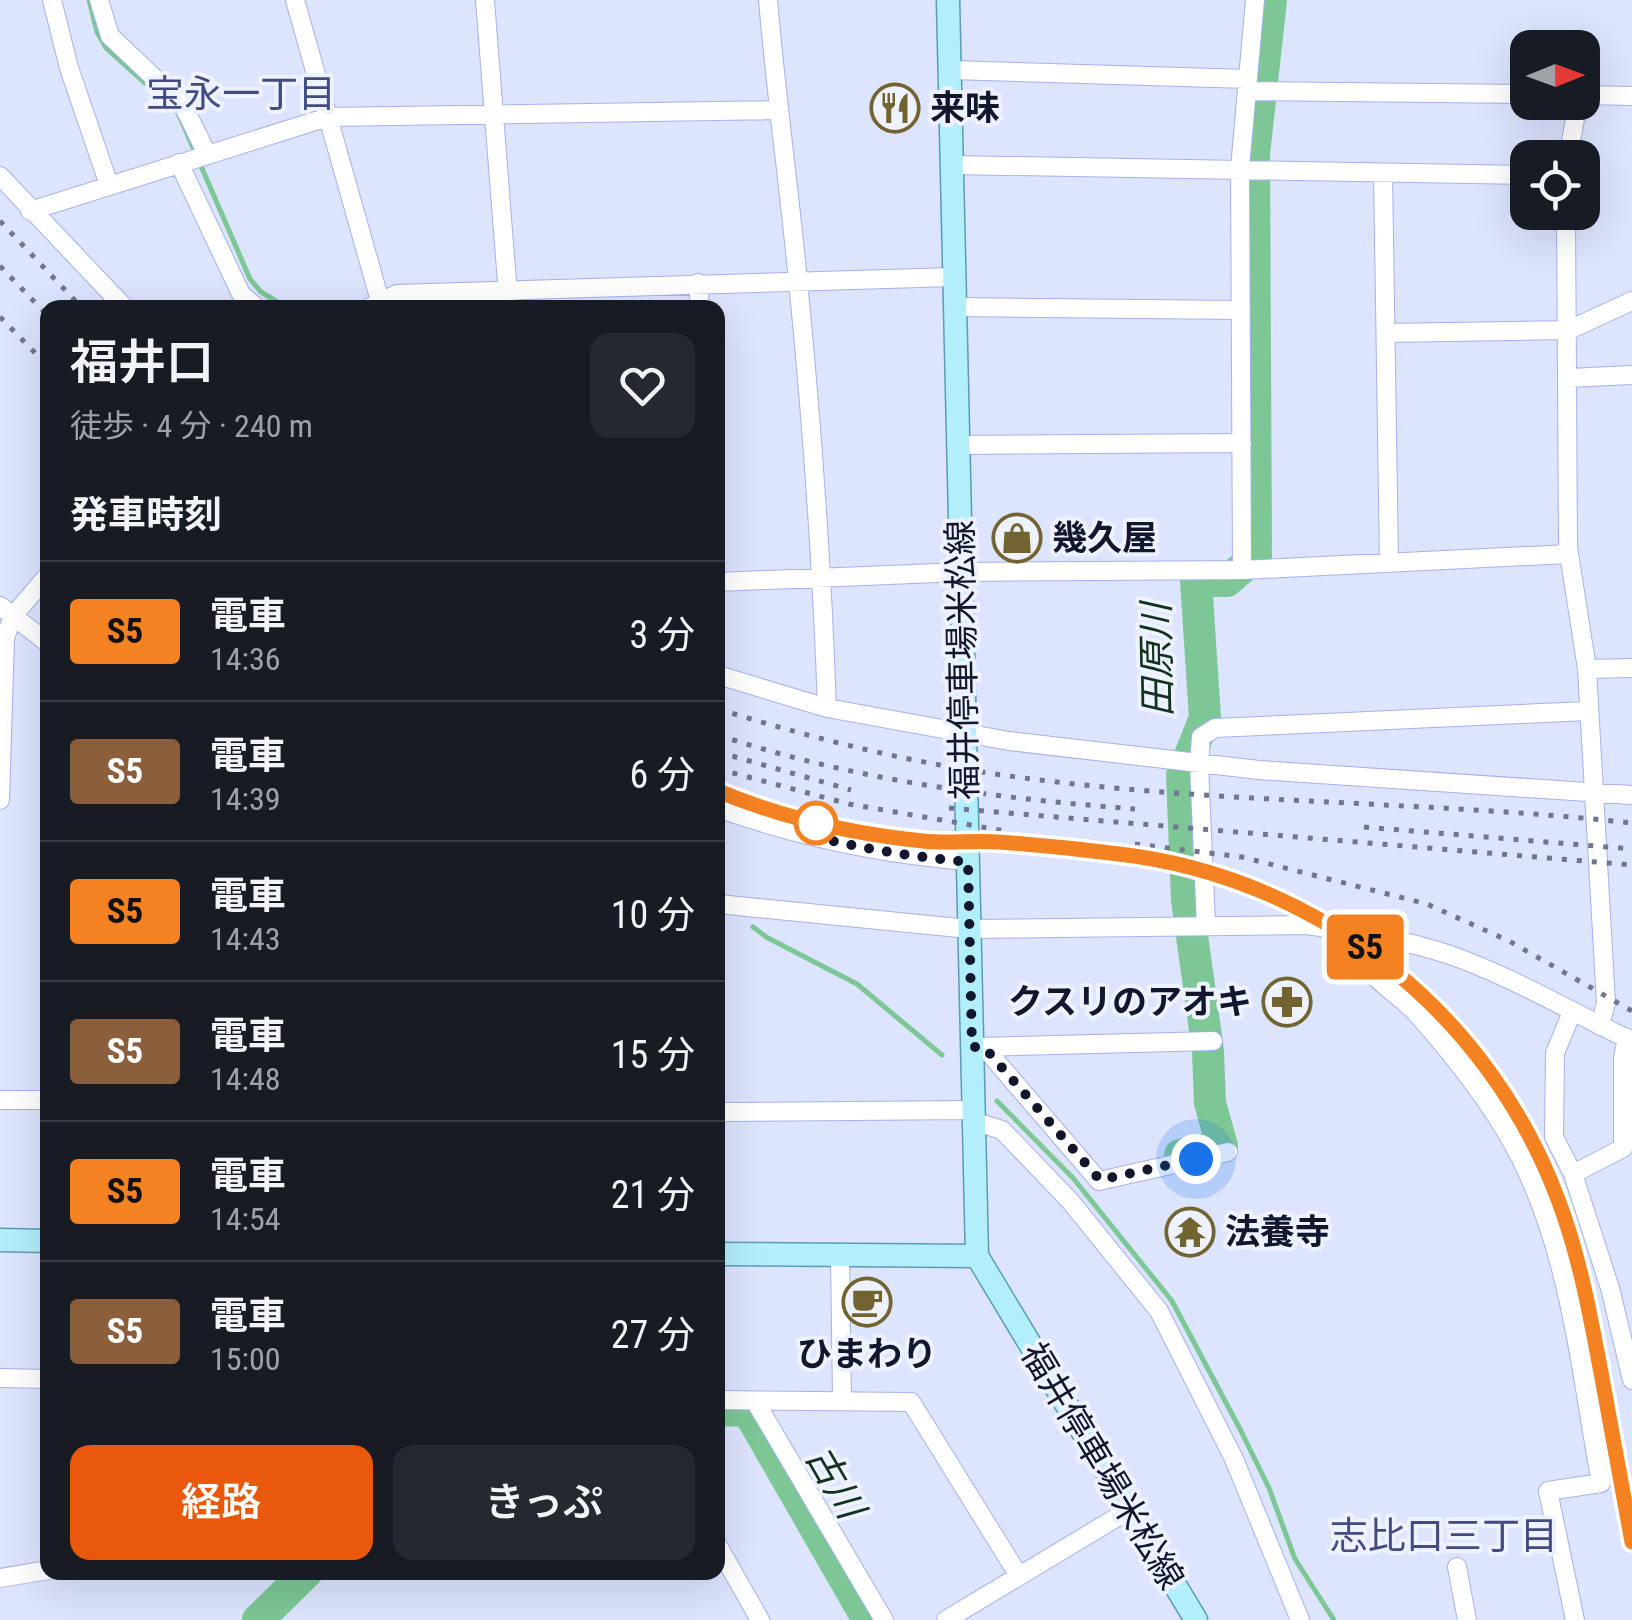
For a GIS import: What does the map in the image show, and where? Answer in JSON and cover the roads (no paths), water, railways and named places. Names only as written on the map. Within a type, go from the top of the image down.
[{"type":"main road","name":"福井停車場米松線","points":[[948,0],[969,929],[978,1047],[973,1116],[977,1256],[1196,1620]]},
{"type":"main road","points":[[0,1240],[40,1241]]},
{"type":"main road","points":[[725,1254],[977,1256]]},
{"type":"street","points":[[52,0],[69,68],[108,185]]},
{"type":"street","points":[[99,0],[110,36],[183,106],[207,154]]},
{"type":"street","points":[[295,0],[373,300]]},
{"type":"street","points":[[484,0],[507,299]]},
{"type":"street","points":[[768,0],[798,280],[822,576],[827,708]]},
{"type":"street","points":[[1242,570],[1240,168],[1256,0]]},
{"type":"street","points":[[950,70],[1510,93]]},
{"type":"street","points":[[1600,95],[1632,96]]},
{"type":"street","points":[[30,210],[328,117],[777,110]]},
{"type":"street","points":[[179,163],[241,294],[248,300]]},
{"type":"street","points":[[952,165],[1510,175]]},
{"type":"street","points":[[1383,173],[1389,564]]},
{"type":"street","points":[[0,176],[117,300]]},
{"type":"street","points":[[1566,230],[1568,554],[1587,670],[1606,1003],[1600,1026]]},
{"type":"street","points":[[384,300],[398,294],[507,299],[698,283],[954,277]]},
{"type":"street","points":[[698,283],[699,300]]},
{"type":"street","points":[[1386,333],[1569,330],[1632,301]]},
{"type":"street","points":[[955,307],[1241,310]]},
{"type":"street","points":[[1569,378],[1632,376]]},
{"type":"street","points":[[958,444],[1242,443]]},
{"type":"street","points":[[725,582],[960,572],[1242,570],[1568,554]]},
{"type":"street","points":[[0,800],[6,611],[40,581]]},
{"type":"street","points":[[6,611],[40,636]]},
{"type":"street","points":[[1587,670],[1632,668]]},
{"type":"street","points":[[725,677],[827,708],[964,734],[1199,764],[1632,795]]},
{"type":"street","points":[[1206,925],[1199,764],[1201,737],[1215,728],[1587,710]]},
{"type":"street","points":[[725,810],[840,843],[912,857],[968,862]]},
{"type":"street","points":[[725,905],[969,929],[1306,925],[1355,930],[1453,956],[1629,1040],[1623,1058],[1624,1148],[1573,1174]]},
{"type":"street","points":[[1355,930],[1369,970],[1414,1010],[1495,1115],[1528,1171],[1547,1220],[1559,1260],[1602,1483],[1548,1491],[1575,1620]]},
{"type":"street","points":[[1572,1012],[1555,1053],[1554,1138],[1573,1174],[1610,1288],[1632,1380]]},
{"type":"street","points":[[978,1047],[1213,1041]]},
{"type":"street","points":[[978,1047],[1094,1180]]},
{"type":"street","points":[[0,1100],[40,1100]]},
{"type":"street","points":[[725,1112],[973,1116],[1002,1130],[1072,1200],[1159,1311],[1234,1459],[1300,1620]]},
{"type":"street","points":[[1072,1200],[1094,1180],[1228,1152]]},
{"type":"street","points":[[840,1256],[842,1401]]},
{"type":"street","points":[[1610,1288],[1632,1288]]},
{"type":"street","points":[[0,1378],[40,1379]]},
{"type":"street","points":[[725,1400],[911,1402],[1018,1576]]},
{"type":"street","points":[[755,1400],[884,1620]]},
{"type":"street","points":[[946,1620],[1129,1510]]},
{"type":"street","points":[[725,1558],[760,1620]]},
{"type":"street","points":[[1457,1567],[1467,1620]]},
{"type":"street","points":[[0,1578],[40,1571]]},
{"type":"waterway","points":[[89,0],[97,32],[106,48],[178,113],[250,279],[274,300]]},
{"type":"waterway","name":"田原川","points":[[1180,1155],[1222,1146],[1210,1103],[1208,1051],[1187,900],[1182,775],[1205,718],[1196,581],[1227,581],[1256,556],[1254,154],[1271,0]]},
{"type":"waterway","points":[[753,927],[857,984],[942,1055]]},
{"type":"waterway","points":[[997,1101],[1073,1178],[1172,1301],[1269,1488],[1295,1559],[1334,1620]]},
{"type":"waterway","name":"古川","points":[[725,1410],[748,1411],[868,1620]]},
{"type":"waterway","name":"古川","points":[[258,1620],[299,1580]]},
{"type":"railway","points":[[0,221],[74,300]]},
{"type":"railway","points":[[0,266],[40,308]]},
{"type":"railway","points":[[0,317],[40,358]]},
{"type":"railway","points":[[725,711],[877,752],[1057,782],[1632,823]]},
{"type":"railway","points":[[725,737],[820,764],[924,785],[1135,809]]},
{"type":"railway","points":[[725,754],[851,790]]},
{"type":"railway","points":[[725,771],[849,804],[1011,832]]},
{"type":"railway","points":[[725,794],[793,817],[871,834],[932,842],[999,842],[1074,849],[1192,868],[1262,892],[1328,925],[1388,966],[1442,1016],[1489,1072],[1528,1134],[1559,1202],[1594,1327],[1632,1542]]},
{"type":"railway","points":[[949,808],[1632,865]]},
{"type":"railway","points":[[1364,827],[1632,849]]},
{"type":"railway","points":[[1135,844],[1242,857],[1427,904],[1509,941],[1632,1011]]},
{"type":"train","name":"S5","points":[[725,794],[803,820],[925,842],[996,842],[1153,859],[1241,884],[1290,904],[1340,931],[1402,975],[1449,1019],[1479,1056],[1538,1149],[1561,1206],[1590,1313],[1632,1542]]},
{"type":"place","name":"来味","points":[[895,108]]},
{"type":"place","name":"幾久屋","points":[[1017,538]]},
{"type":"place","name":"クスリのアオキ","points":[[1287,1002]]},
{"type":"place","name":"法養寺","points":[[1190,1232]]},
{"type":"place","name":"ひまわり","points":[[867,1302]]},
{"type":"district","name":"宝永一丁目","points":[[241,94]]},
{"type":"district","name":"志比口三丁目","points":[[1444,1536]]}]
